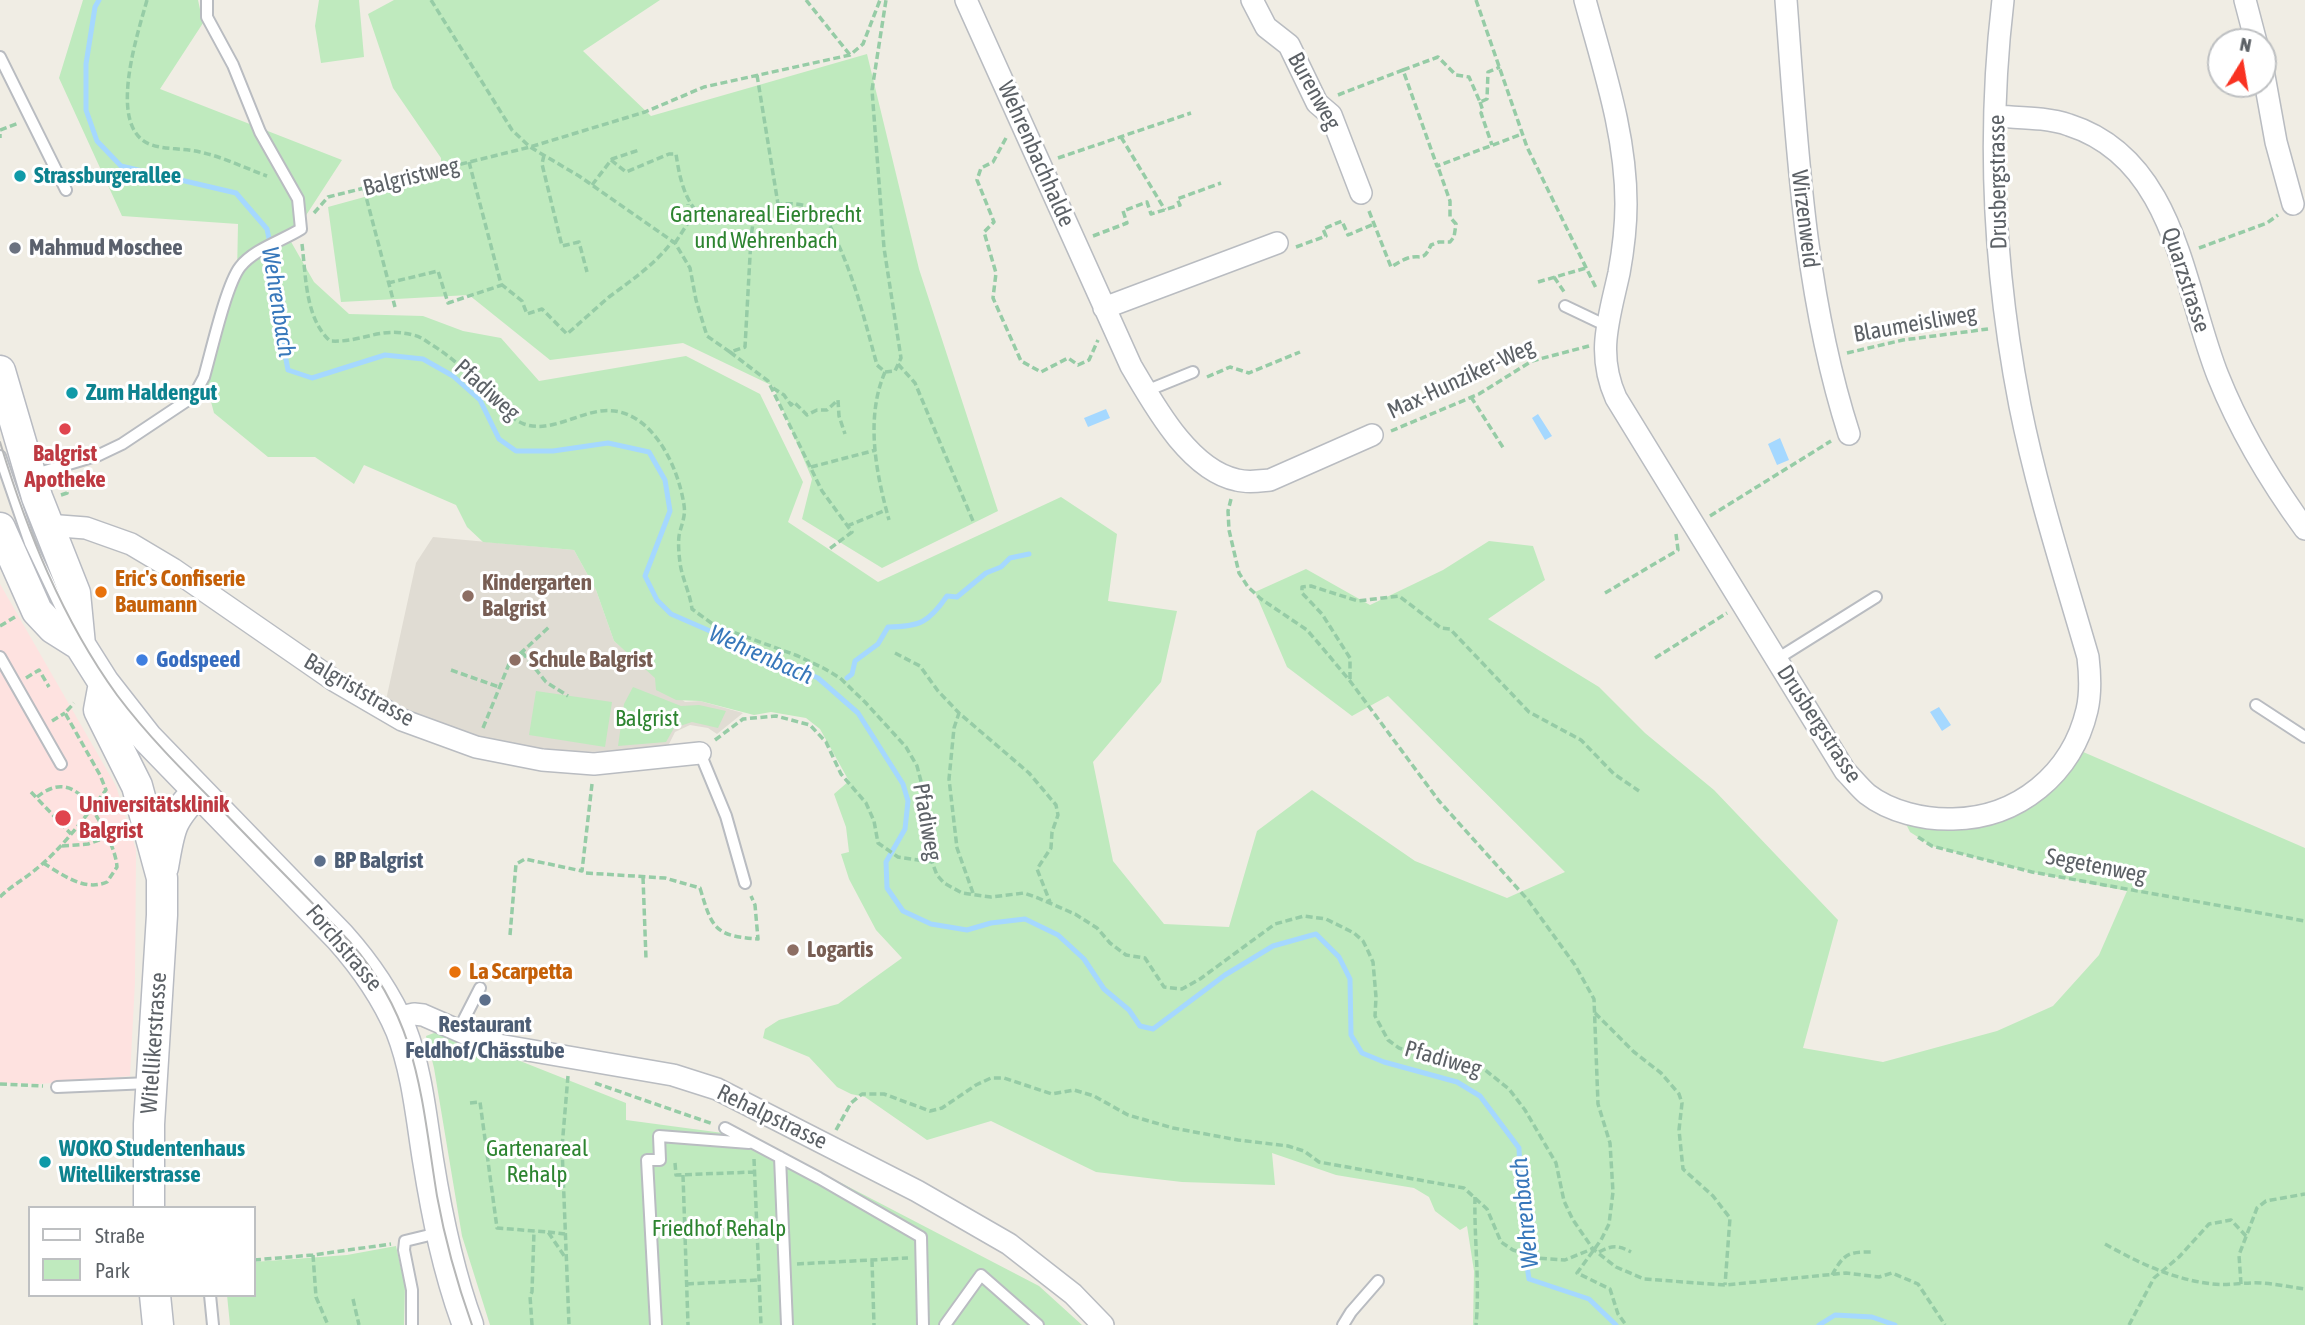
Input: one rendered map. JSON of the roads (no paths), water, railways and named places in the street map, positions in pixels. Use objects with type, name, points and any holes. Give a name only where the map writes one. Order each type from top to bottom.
[{"type":"main road","name":"Forchstrasse","points":[[0,371],[30,475],[75,593],[80,645]]},
{"type":"main road","name":"Forchstrasse","points":[[0,528],[37,611],[52,628],[80,645],[104,683],[140,730],[350,948],[376,982],[396,1018],[414,1073],[441,1232],[468,1325]]},
{"type":"main road","name":"Witellikerstrasse","points":[[104,683],[99,710],[132,771],[136,822],[162,878]]},
{"type":"main road","name":"Witellikerstrasse","points":[[149,1206],[151,1083],[162,878],[170,827],[189,783]]},
{"type":"main road","points":[[136,822],[189,783]]},
{"type":"main road","points":[[155,1297],[158,1325]]},
{"type":"street","name":"Wehrenbachhalde","points":[[966,0],[1108,317],[1146,391],[1181,442],[1210,468],[1237,480],[1270,480],[1372,435]]},
{"type":"street","name":"Burenweg","points":[[1252,0],[1266,27],[1289,46],[1317,103],[1331,115],[1361,193]]},
{"type":"street","name":"Drusbergstrasse","points":[[1585,0],[1623,144],[1626,205],[1624,235],[1608,325],[1606,371],[1616,398],[1845,771],[1867,794],[1899,810],[1922,817],[1972,819],[2020,803],[2052,778],[2074,748],[2088,709],[2090,680],[2088,657],[2033,465],[2007,326],[1997,234],[1995,117],[2003,0]]},
{"type":"street","name":"Wirzenweid","points":[[1786,0],[1800,192],[1810,262],[1828,358],[1849,434]]},
{"type":"street","points":[[2245,0],[2252,28]]},
{"type":"street","points":[[2268,98],[2276,142],[2293,204]]},
{"type":"street","name":"Quarzstrasse","points":[[1995,117],[2043,120],[2078,128],[2123,157],[2140,177],[2170,226],[2217,374],[2236,418],[2261,465],[2305,529]]},
{"type":"street","points":[[1108,317],[1277,243]]},
{"type":"street","name":"Balgriststrasse","points":[[47,525],[86,528],[131,544],[173,569],[346,687],[401,720],[476,747],[542,760],[594,764],[700,753]]},
{"type":"street","name":"Rehalpstrasse","points":[[396,1018],[418,1014],[487,1043],[673,1075],[717,1089],[917,1191],[1009,1244],[1073,1294],[1103,1325]]},
{"type":"lane","points":[[30,475],[99,455],[122,444],[191,398],[204,377],[232,283],[240,267],[254,255],[301,229],[298,199],[260,132],[233,65],[207,17],[207,0]]},
{"type":"lane","points":[[0,57],[66,190]]},
{"type":"lane","points":[[1565,306],[1608,325]]},
{"type":"lane","points":[[1146,391],[1193,372]]},
{"type":"lane","name":"Forchstrasse","points":[[0,456],[30,543],[80,645]]},
{"type":"lane","points":[[1777,659],[1876,597]]},
{"type":"lane","points":[[0,657],[61,764]]},
{"type":"lane","points":[[2256,705],[2305,737]]},
{"type":"lane","points":[[700,753],[726,816],[745,883]]},
{"type":"lane","points":[[458,1031],[480,988]]},
{"type":"lane","points":[[57,1087],[151,1083]]},
{"type":"lane","points":[[725,1128],[921,1237],[923,1325]]},
{"type":"lane","points":[[656,1325],[648,1160],[660,1160],[659,1136],[753,1143]]},
{"type":"lane","points":[[780,1157],[787,1325]]},
{"type":"lane","points":[[412,1325],[412,1290],[404,1250],[405,1241],[441,1232]]},
{"type":"lane","points":[[946,1325],[981,1275],[1038,1325]]},
{"type":"lane","points":[[1343,1325],[1378,1281]]},
{"type":"lane","points":[[210,1297],[213,1325]]},
{"type":"water","points":[[1106,409],[1110,418],[1088,427],[1084,418]]},
{"type":"water","points":[[1538,414],[1552,436],[1545,440],[1532,418]]},
{"type":"water","points":[[1780,438],[1789,460],[1777,465],[1768,444]]},
{"type":"water","points":[[1939,707],[1951,725],[1942,731],[1930,712]]},
{"type":"waterway","name":"Wehrenbach","points":[[99,0],[95,7],[86,64],[86,110],[97,141],[121,166],[236,193],[267,229],[278,281],[280,328],[288,370],[312,378],[385,355],[423,359],[453,376],[480,400],[499,439],[516,451],[553,451],[608,443],[649,452],[665,480],[670,511],[645,576],[657,600],[671,614],[818,678],[858,713],[903,784],[908,801],[905,829],[886,862],[887,888],[903,911],[931,924],[967,930],[991,923],[1025,919],[1058,935],[1084,959],[1104,989],[1129,1010],[1140,1026],[1153,1029],[1225,975],[1273,946],[1316,934],[1339,957],[1350,979],[1351,1035],[1362,1053],[1384,1062],[1457,1082],[1480,1096],[1519,1148],[1523,1240],[1529,1279],[1589,1299],[1616,1325]]},
{"type":"waterway","points":[[847,678],[852,674],[855,661],[878,644],[888,627],[908,626],[923,621],[935,612],[947,596],[957,597],[986,573],[1001,567],[1010,558],[1029,554]]},
{"type":"waterway","name":"Wehrenbach","points":[[1819,1325],[1835,1315],[1872,1317],[1895,1325]]},
{"type":"tram line","points":[[0,442],[34,541],[48,573],[79,636],[117,695],[165,752],[350,942],[373,972],[390,1001],[404,1031],[421,1093],[444,1229],[472,1325]]},
{"type":"place","name":"Strassburgerallee","points":[[20,176]]},
{"type":"place","name":"Mahmud Moschee","points":[[15,248]]},
{"type":"place","name":"Zum Haldengut","points":[[72,393]]},
{"type":"place","name":"Balgrist Apotheke","points":[[65,429]]},
{"type":"place","name":"Eric's Confiserie Baumann","points":[[101,592]]},
{"type":"place","name":"Kindergarten Balgrist","points":[[468,596]]},
{"type":"place","name":"Godspeed","points":[[142,660]]},
{"type":"place","name":"Schule Balgrist","points":[[515,660]]},
{"type":"place","name":"Universitätsklinik Balgrist","points":[[63,818]]},
{"type":"place","name":"BP Balgrist","points":[[320,861]]},
{"type":"place","name":"Logartis","points":[[793,950]]},
{"type":"place","name":"La Scarpetta","points":[[455,972]]},
{"type":"place","name":"Restaurant Feldhof/Chässtube","points":[[485,1000]]},
{"type":"place","name":"WOKO Studentenhaus Witellikerstrasse","points":[[45,1162]]},
{"type":"park label","name":"Gartenareal Eierbrecht und Wehrenbach","points":[[766,228]]},
{"type":"park label","name":"Balgrist","points":[[647,719]]},
{"type":"park label","name":"Gartenareal Rehalp","points":[[537,1162]]},
{"type":"park label","name":"Friedhof Rehalp","points":[[719,1229]]}]
